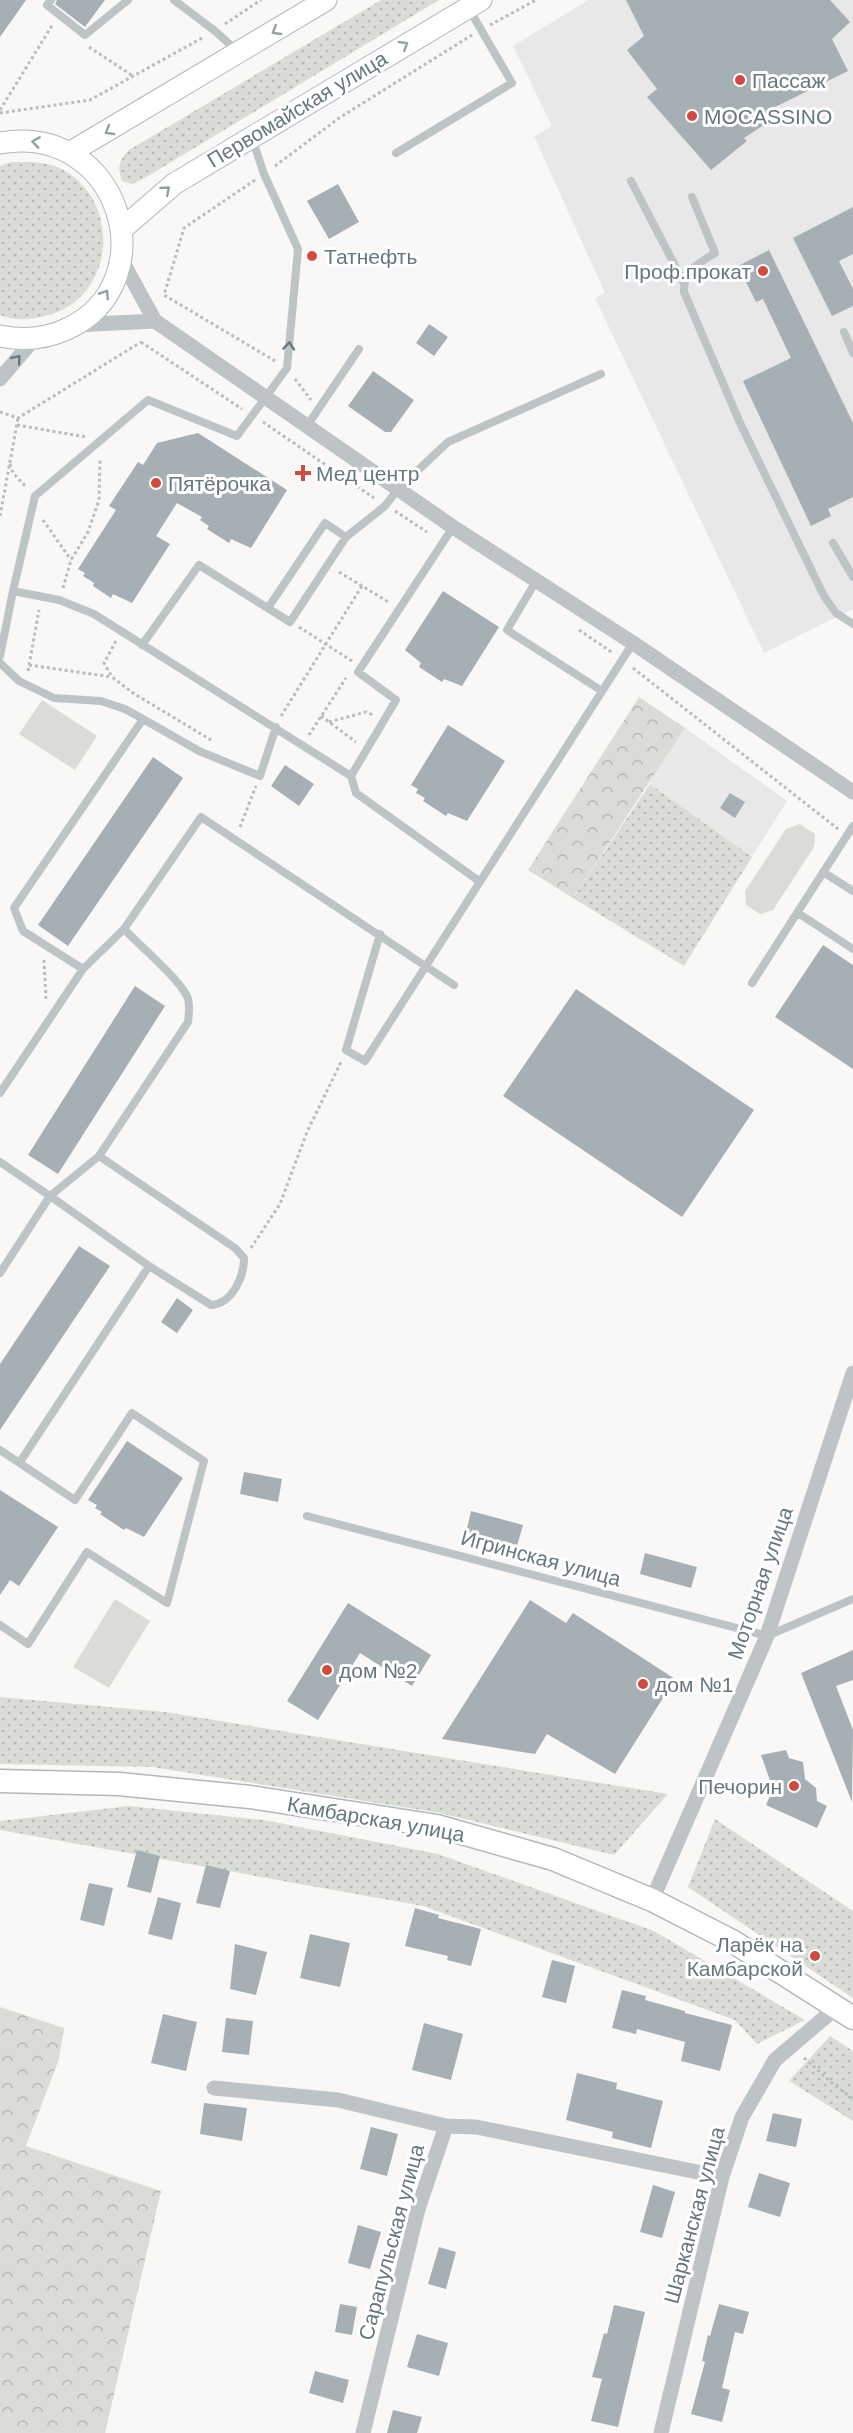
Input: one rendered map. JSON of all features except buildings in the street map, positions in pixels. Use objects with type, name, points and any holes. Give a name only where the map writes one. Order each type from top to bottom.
[{"type":"main road","points":[[71,152],[326,0]]},
{"type":"main road","name":"Первомайская улица","points":[[122,229],[174,184],[474,4]]},
{"type":"main road","points":[[0,143],[34,141],[71,152],[94,170],[112,196],[122,229],[121,259],[114,279],[104,297],[91,313],[75,325],[55,334],[34,339],[12,339],[0,336]]},
{"type":"main road","name":"Камбарская улица","points":[[0,1781],[119,1785],[238,1796],[437,1826],[553,1859],[652,1900],[732,1941],[845,2012]]},
{"type":"street","points":[[121,259],[155,321],[453,527],[633,643],[853,792]]},
{"type":"street","points":[[75,325],[155,321]]},
{"type":"street","points":[[0,380],[34,339]]},
{"type":"street","name":"Моторная улица","points":[[652,1900],[767,1636],[853,1373]]},
{"type":"street","name":"Шарканская улица","points":[[661,2433],[722,2177],[742,2117],[775,2060],[792,2046],[845,2012]]},
{"type":"street","points":[[214,2088],[338,2100],[446,2126]]},
{"type":"street","name":"Сарапульская улица","points":[[363,2433],[418,2209],[446,2126],[476,2127],[722,2177]]},
{"type":"lane","points":[[51,0],[47,5],[85,35],[128,0]]},
{"type":"lane","points":[[174,0],[215,31],[239,53]]},
{"type":"lane","points":[[396,153],[512,83],[482,29],[474,4]]},
{"type":"lane","points":[[0,656],[35,496],[148,400],[237,436],[287,368],[298,249],[264,174],[251,137]]},
{"type":"lane","points":[[631,181],[684,283],[684,292],[740,423],[814,576],[830,607],[853,624]]},
{"type":"lane","points":[[684,283],[695,266],[715,253],[692,197]]},
{"type":"lane","points":[[844,332],[853,352]]},
{"type":"lane","points":[[307,426],[359,349]]},
{"type":"lane","points":[[142,645],[199,565],[290,622],[346,537],[385,506],[398,489],[448,442],[601,374]]},
{"type":"lane","points":[[268,608],[325,523],[346,537]]},
{"type":"lane","points":[[351,776],[396,700],[358,672],[358,666],[453,527]]},
{"type":"lane","points":[[833,543],[853,577]]},
{"type":"lane","points":[[536,581],[507,630],[602,691]]},
{"type":"lane","points":[[13,591],[58,600],[94,614],[351,776],[356,793],[479,881]]},
{"type":"lane","points":[[380,934],[346,1050],[365,1061],[633,643]]},
{"type":"lane","points":[[0,663],[19,681],[54,698],[101,701],[125,710],[199,751],[260,776],[276,728]]},
{"type":"lane","points":[[82,969],[23,931],[14,908],[143,719]]},
{"type":"lane","points":[[0,1093],[82,969],[124,929],[201,817],[428,966],[453,985]]},
{"type":"lane","points":[[752,983],[853,826]]},
{"type":"lane","points":[[823,872],[853,891]]},
{"type":"lane","points":[[798,913],[853,949]]},
{"type":"lane","points":[[0,1273],[50,1196],[99,1156],[188,1022],[190,1011],[188,997],[124,929]]},
{"type":"lane","points":[[0,1162],[149,1266],[211,1305],[217,1305],[232,1295],[244,1267],[244,1258],[235,1248],[99,1156]]},
{"type":"lane","points":[[20,1462],[149,1266]]},
{"type":"lane","points":[[0,1450],[75,1500],[132,1413],[204,1461],[167,1603],[87,1552],[28,1644],[0,1625]]},
{"type":"lane","name":"Игринская улица","points":[[307,1516],[767,1636]]},
{"type":"lane","points":[[767,1636],[853,1599]]},
{"type":"path","points":[[0,112],[90,100],[215,31],[261,0]]},
{"type":"path","points":[[0,516],[18,418],[141,342],[155,321],[183,228],[264,174],[339,118],[482,29],[536,0]]},
{"type":"path","points":[[0,112],[53,24]]},
{"type":"path","points":[[83,44],[133,76]]},
{"type":"path","points":[[164,296],[287,368],[317,409]]},
{"type":"path","points":[[141,342],[385,506],[444,542]]},
{"type":"path","points":[[0,412],[18,418]]},
{"type":"path","points":[[17,424],[101,440],[99,500],[88,532],[71,560],[58,600]]},
{"type":"path","points":[[10,464],[13,473],[35,496],[43,521],[71,560]]},
{"type":"path","points":[[327,565],[399,609]]},
{"type":"path","points":[[276,728],[362,586]]},
{"type":"path","points":[[26,685],[42,596]]},
{"type":"path","points":[[290,622],[326,643],[358,666],[303,745]]},
{"type":"path","points":[[575,627],[621,659],[847,836]]},
{"type":"path","points":[[122,632],[104,663],[112,677],[144,700],[215,742]]},
{"type":"path","points":[[29,665],[112,677]]},
{"type":"path","points":[[329,722],[366,712],[385,719]]},
{"type":"path","points":[[321,716],[367,749]]},
{"type":"path","points":[[234,838],[247,812],[260,776]]},
{"type":"path","points":[[43,944],[47,1005],[56,1011]]},
{"type":"path","points":[[244,1258],[280,1204],[307,1132],[346,1050]]},
{"type":"path","points":[[792,2046],[832,2084],[853,2099]]},
{"type":"shaded area","points":[[588,0],[853,0],[853,609],[764,653],[595,298],[605,293],[534,136],[552,126],[513,46]]},
{"type":"shaded area","points":[[685,728],[787,801],[752,857],[649,783]]},
{"type":"green space","points":[[381,0],[439,0],[143,179],[132,184],[122,181],[120,164],[129,150]]},
{"type":"green space","points":[[12,162],[46,164],[65,171],[84,187],[96,206],[103,228],[103,251],[97,273],[85,292],[68,307],[34,318],[16,319],[0,315],[0,166]]},
{"type":"green space","points":[[639,697],[685,728],[573,898],[528,870]]},
{"type":"green space","points":[[42,700],[97,736],[75,770],[19,734]]},
{"type":"green space","points":[[650,784],[752,857],[684,966],[573,898]]},
{"type":"green space","points":[[800,824],[815,834],[814,847],[773,910],[760,914],[746,905],[745,891],[786,829]]},
{"type":"green space","points":[[115,1599],[150,1621],[109,1688],[73,1667]]},
{"type":"green space","points":[[0,1697],[165,1712],[668,1794],[614,1855],[440,1813],[152,1767],[0,1764]]},
{"type":"green space","points":[[129,1806],[264,1820],[438,1854],[654,1931],[805,2020],[757,2044],[735,2020],[423,1906],[0,1830],[0,1821]]},
{"type":"green space","points":[[715,1819],[853,1911],[853,1998],[688,1887]]},
{"type":"green space","points":[[0,2007],[64,2028],[59,2059],[26,2146],[161,2191],[105,2433],[0,2433]]},
{"type":"green space","points":[[830,2036],[853,2051],[853,2121],[789,2081]]},
{"type":"place","name":"Пассаж","points":[[740,80]]},
{"type":"place","name":"MOCASSINO","points":[[692,116]]},
{"type":"place","name":"Татнефть","points":[[312,256]]},
{"type":"place","name":"Проф.прокат","points":[[763,271]]},
{"type":"place","name":"Мед центр","points":[[303,473]]},
{"type":"place","name":"Пятёрочка","points":[[156,483]]},
{"type":"place","name":"дом №2","points":[[327,1670]]},
{"type":"place","name":"дом №1","points":[[643,1684]]},
{"type":"place","name":"Печорин","points":[[794,1786]]},
{"type":"place","name":"Ларёк на Камбарской","points":[[815,1956]]}]
